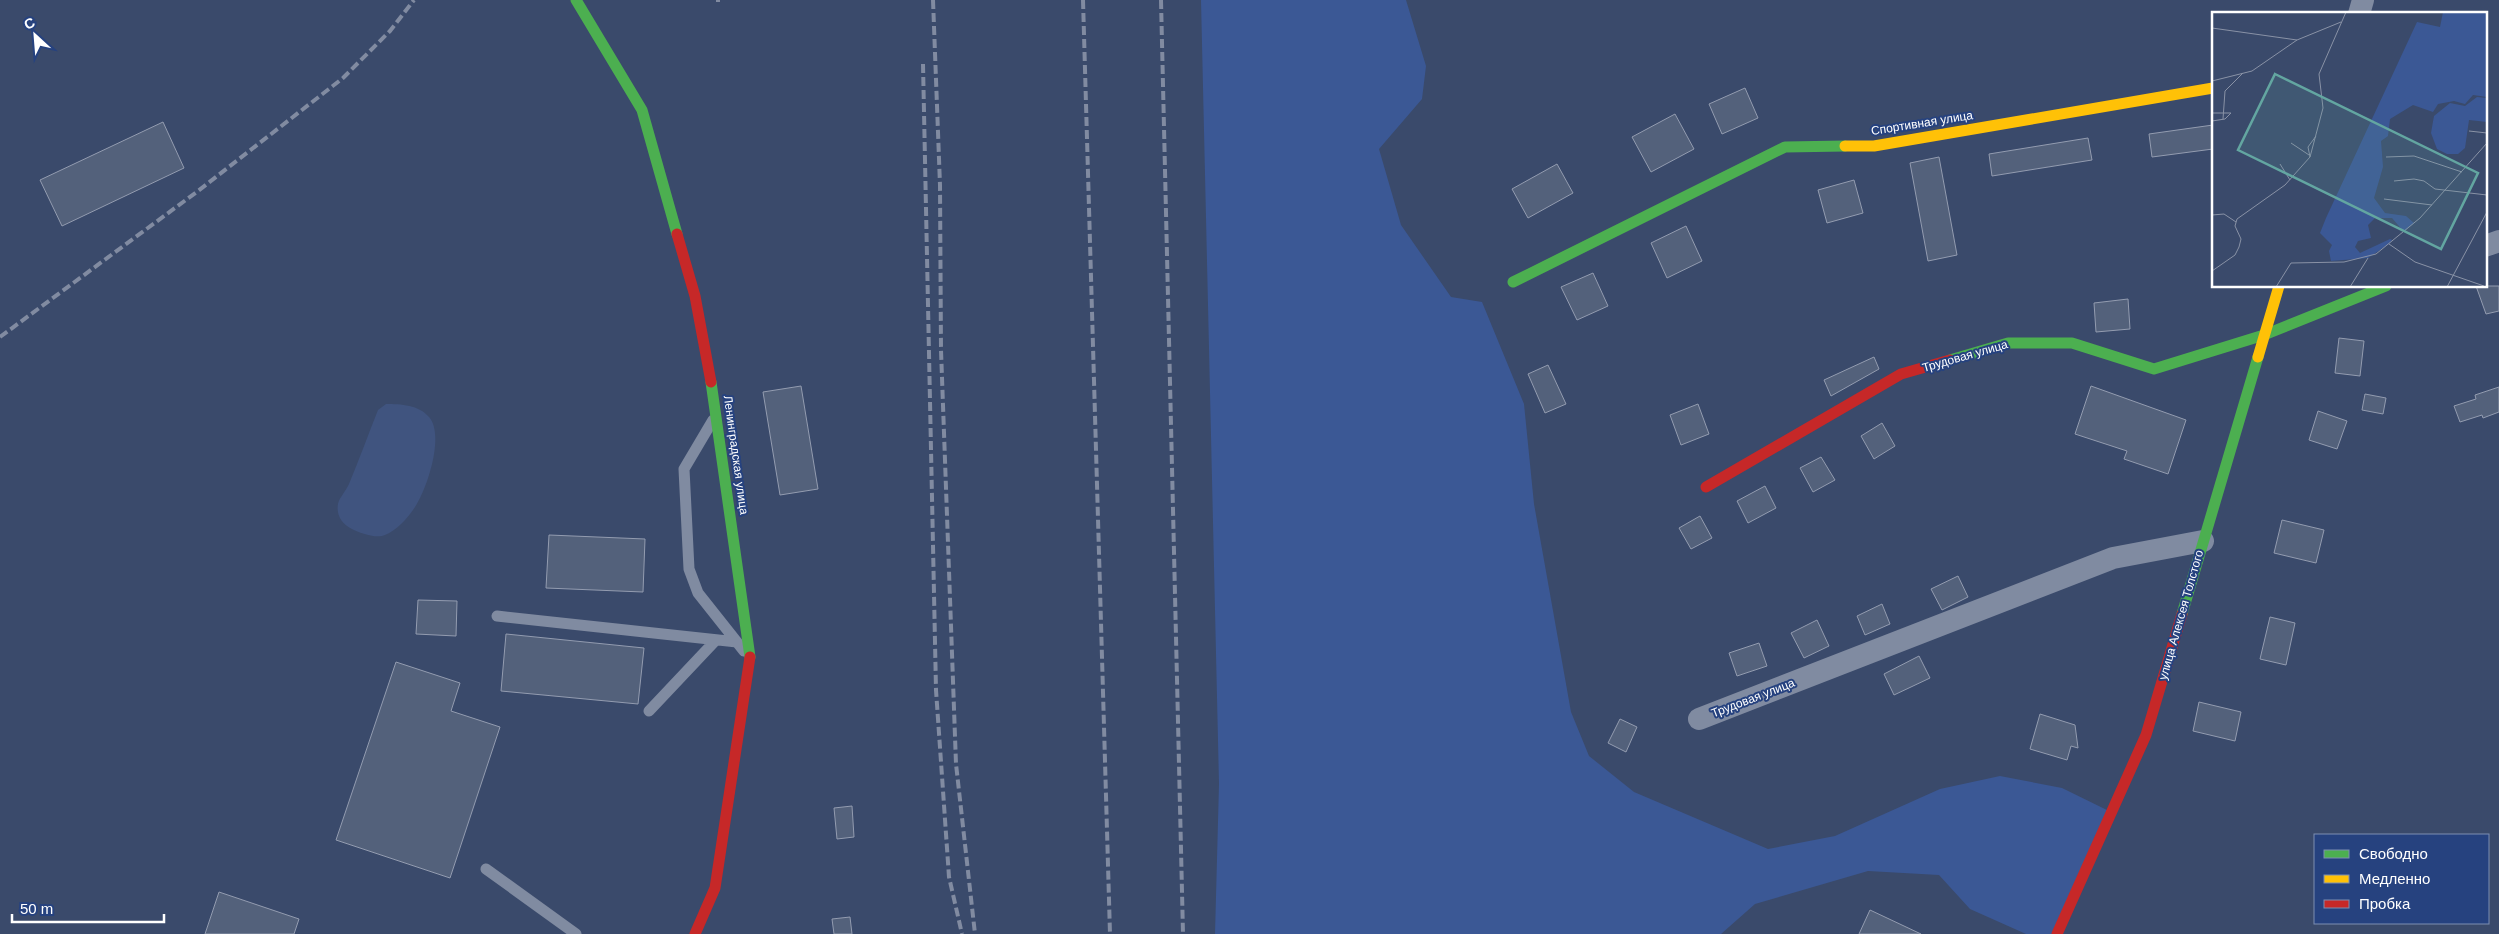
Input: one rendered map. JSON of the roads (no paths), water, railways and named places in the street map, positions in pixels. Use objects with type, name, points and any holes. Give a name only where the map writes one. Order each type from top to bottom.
[{"type":"street","name":"Ленинградская улица","points":[[576,0],[642,110],[695,296],[717,415],[751,661],[714,888],[695,934]]},
{"type":"street","name":"Спортивная улица","points":[[1514,282],[1785,147],[1874,146],[2212,88]]},
{"type":"street","points":[[2486,246],[2499,241]]},
{"type":"street","name":"улица Алексея Толстого","points":[[2056,934],[2146,735],[2277,288]]},
{"type":"street","name":"Трудовая улица","points":[[1706,487],[1901,374],[2008,343],[2072,343],[2154,369],[2264,335],[2381,288]]},
{"type":"street","name":"Трудовая улица","points":[[1699,719],[2113,558],[2203,541]]},
{"type":"lane","points":[[717,415],[684,469],[689,569],[698,593],[751,661]]},
{"type":"lane","points":[[497,616],[737,642]]},
{"type":"lane","points":[[649,711],[716,640]]},
{"type":"lane","points":[[486,869],[576,934]]},
{"type":"railway","points":[[0,337],[198,191],[343,78],[390,31],[414,0]]},
{"type":"railway","points":[[933,0],[940,185],[941,350],[956,764],[975,934]]},
{"type":"railway","points":[[1083,0],[1110,934]]},
{"type":"railway","points":[[1161,0],[1183,934]]},
{"type":"railway","points":[[923,64],[936,690],[949,877],[962,934]]}]
